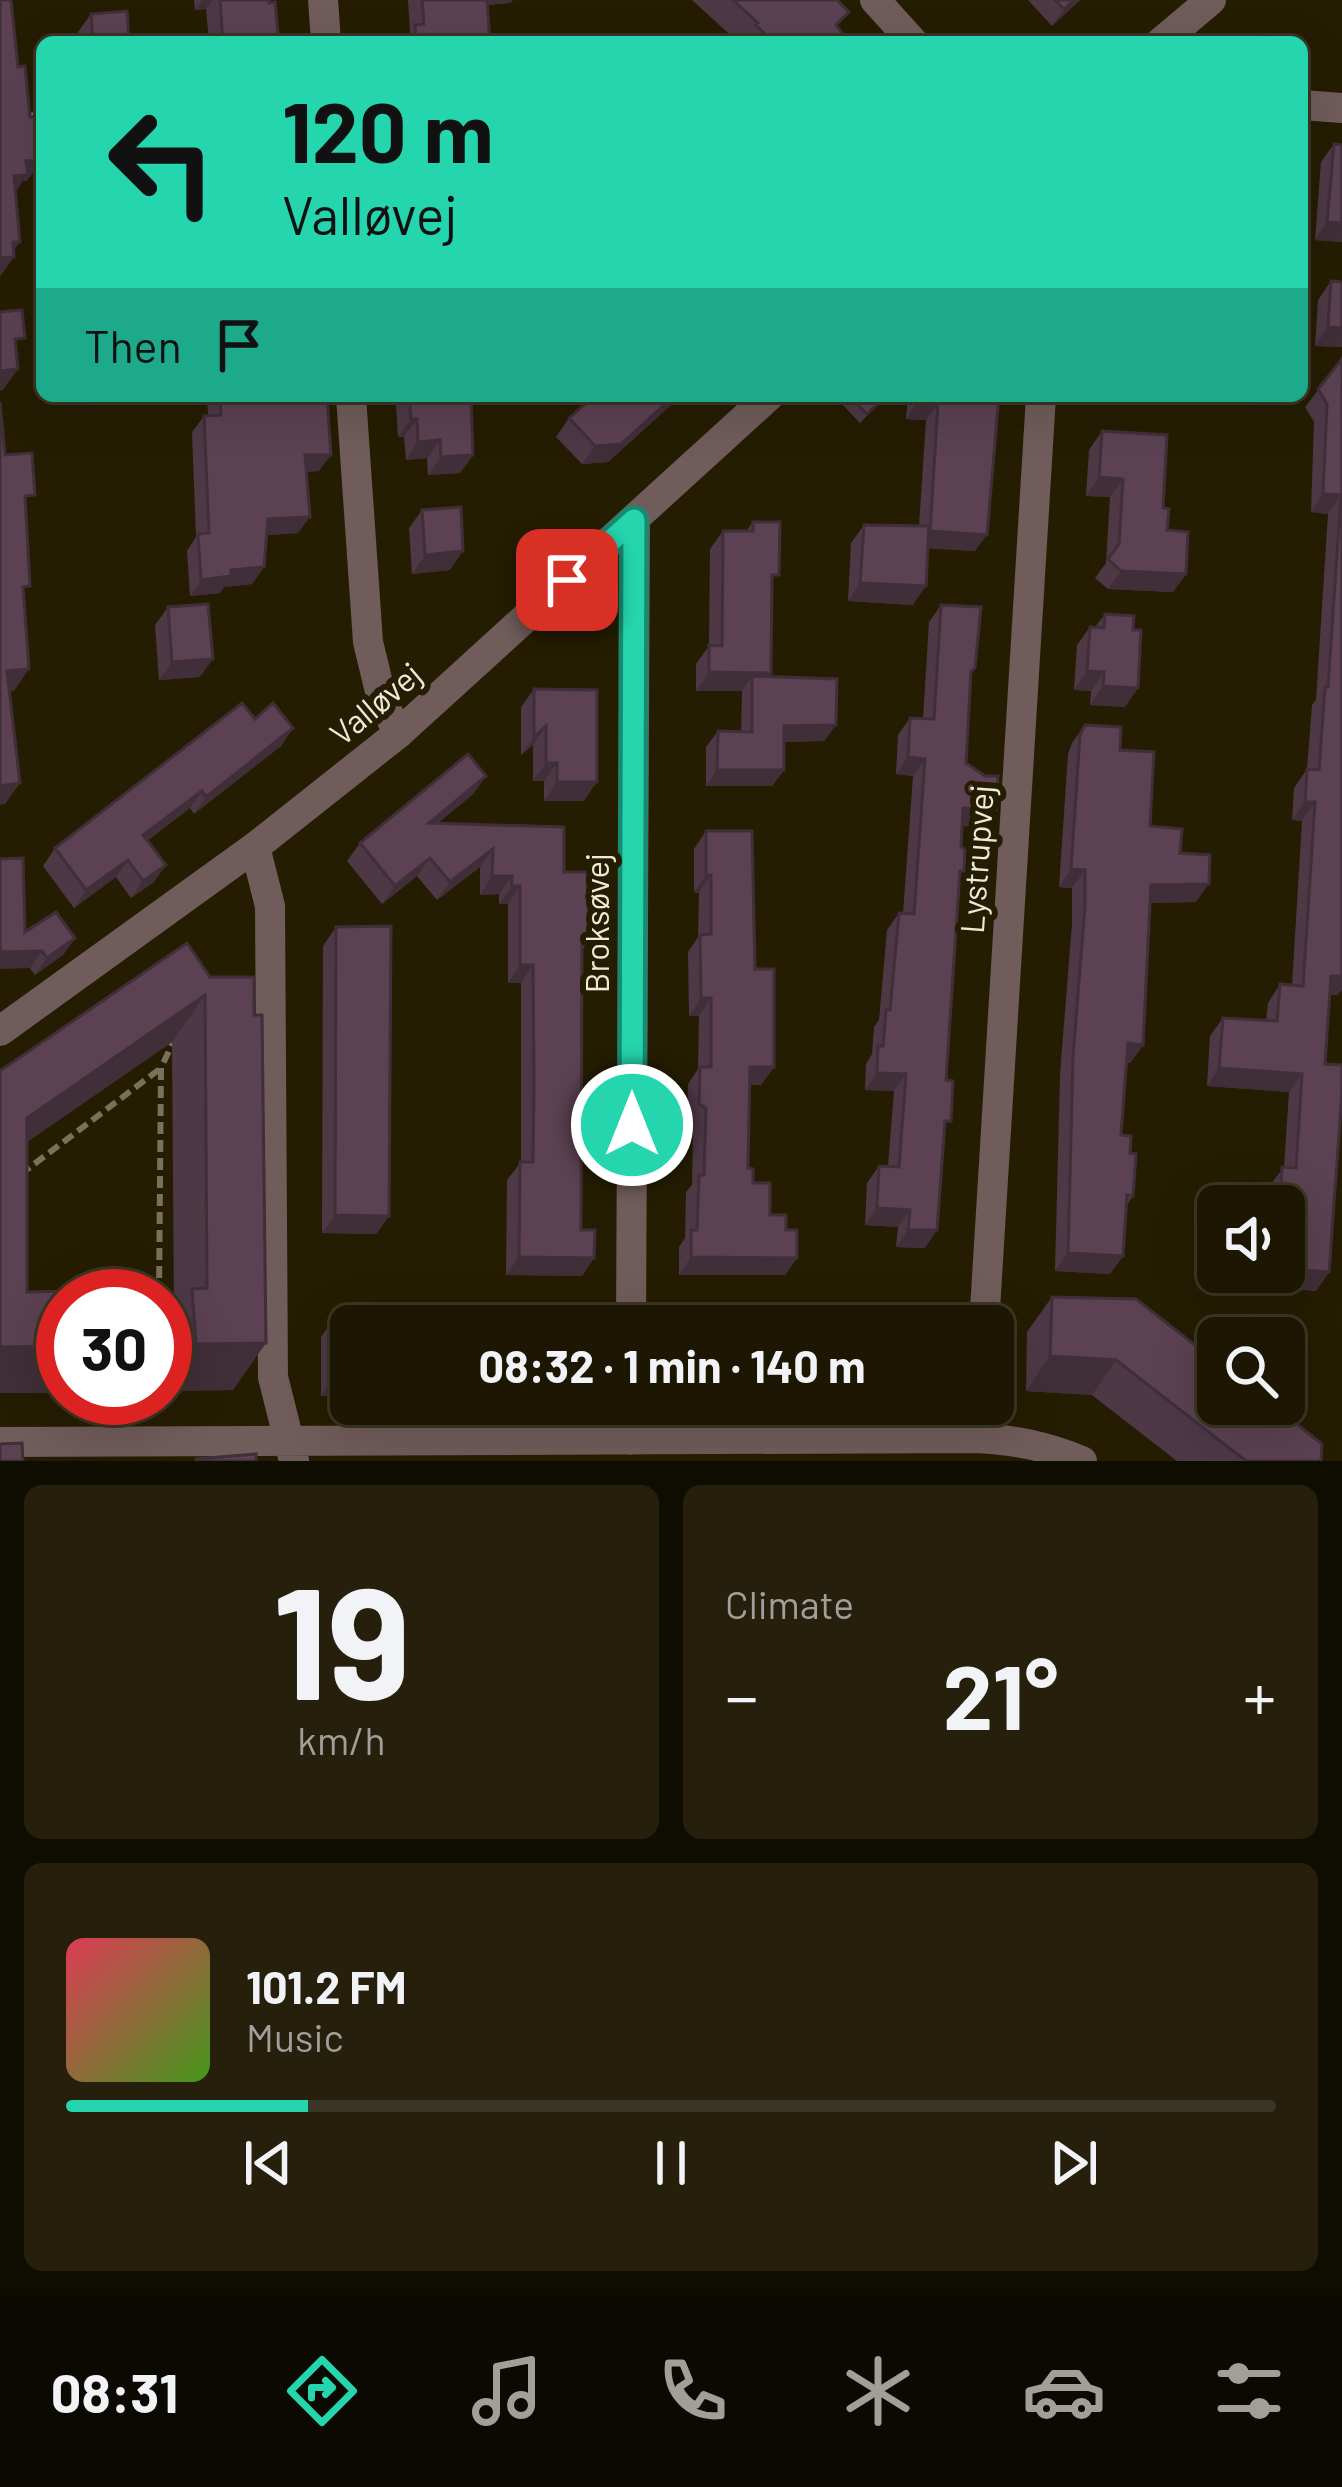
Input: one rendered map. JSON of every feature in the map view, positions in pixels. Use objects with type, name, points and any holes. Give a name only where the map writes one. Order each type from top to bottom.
[{"type":"street","points":[[323,0],[326,36]]},
{"type":"street","points":[[875,0],[908,36]]},
{"type":"street","points":[[1168,36],[1211,0]]},
{"type":"street","points":[[1308,106],[1342,109]]},
{"type":"street","points":[[351,402],[372,672],[399,733]]},
{"type":"street","name":"Valløvej","points":[[0,1030],[255,848],[399,733],[762,402]]},
{"type":"street","name":"Lystrupvej","points":[[985,1305],[1041,402]]},
{"type":"street","name":"Broksøvej","points":[[631,1305],[634,520]]},
{"type":"street","points":[[255,848],[270,906],[273,1377],[291,1450]]},
{"type":"street","points":[[630,1425],[630,1440]]},
{"type":"street","points":[[977,1438],[978,1425]]},
{"type":"street","points":[[0,1442],[291,1450],[630,1440],[977,1438],[1014,1440],[1082,1461]]},
{"type":"path","points":[[21,117],[36,116]]},
{"type":"path","points":[[159,1269],[161,1068],[176,1035]]},
{"type":"path","points":[[25,1194],[25,1171],[161,1068]]},
{"type":"building","points":[[0,0],[11,0],[18,67],[25,66],[30,117],[36,116],[36,160],[26,161],[28,175],[14,176],[20,242],[13,242],[14,257],[0,258]]},
{"type":"building","points":[[220,0],[275,2],[278,36],[223,36]]},
{"type":"building","points":[[422,0],[487,0],[490,36],[416,36],[415,25],[424,24]]},
{"type":"building","points":[[733,0],[837,0],[849,12],[836,25],[842,33],[839,36],[767,36]]},
{"type":"building","points":[[127,11],[129,36],[93,36],[91,14]]},
{"type":"building","points":[[1334,144],[1342,145],[1342,223],[1327,222]]},
{"type":"building","points":[[1331,281],[1342,282],[1342,328],[1328,327]]},
{"type":"building","points":[[22,310],[25,338],[15,339],[18,369],[0,371],[0,312]]},
{"type":"building","points":[[1342,359],[1342,976],[1331,976],[1325,1064],[1342,1065],[1342,1093],[1329,1272],[1305,1270],[1305,1185],[1281,1185],[1282,1167],[1296,1168],[1302,1074],[1219,1068],[1223,1018],[1277,1021],[1280,984],[1303,986],[1315,802],[1305,802],[1307,769],[1319,770],[1341,495],[1323,494],[1327,404],[1318,389]]},
{"type":"building","points":[[0,402],[5,455],[32,453],[35,495],[25,496],[30,586],[23,587],[29,669],[7,671],[20,783],[0,786]]},
{"type":"building","points":[[220,402],[327,402],[331,455],[305,455],[310,517],[268,519],[264,567],[231,570],[231,576],[201,580],[198,534],[209,533],[204,416],[221,415]]},
{"type":"building","points":[[410,402],[471,402],[473,455],[441,457],[440,440],[418,442],[417,419],[411,419]]},
{"type":"building","points":[[587,402],[667,402],[621,444],[595,446],[569,418]]},
{"type":"building","points":[[855,402],[880,402],[867,414]]},
{"type":"building","points":[[918,402],[998,402],[987,535],[930,531],[938,403]]},
{"type":"building","points":[[1102,431],[1167,435],[1163,508],[1169,509],[1167,530],[1188,532],[1186,574],[1121,571],[1108,559],[1119,544],[1123,479],[1099,477]]},
{"type":"building","points":[[461,507],[463,551],[425,555],[422,510]]},
{"type":"building","points":[[753,522],[780,522],[779,575],[772,575],[771,673],[709,672],[709,645],[722,646],[723,531],[753,531]]},
{"type":"building","points":[[864,525],[929,526],[926,586],[860,583]]},
{"type":"building","points":[[208,604],[213,659],[172,662],[168,607]]},
{"type":"building","points":[[941,605],[981,607],[971,671],[966,763],[985,776],[998,776],[996,810],[963,808],[964,871],[960,871],[946,1080],[953,1081],[951,1121],[945,1121],[937,1230],[908,1230],[910,1210],[877,1208],[879,1166],[899,1167],[906,1074],[877,1073],[878,1046],[883,1046],[886,1010],[890,1010],[899,913],[914,914],[925,759],[908,757],[910,718],[934,719]]},
{"type":"building","points":[[1105,614],[1134,616],[1133,630],[1141,630],[1138,688],[1103,686],[1104,672],[1087,671],[1090,627],[1104,628]]},
{"type":"building","points":[[752,676],[837,679],[836,725],[784,726],[784,770],[717,770],[718,731],[752,732]]},
{"type":"building","points":[[534,689],[597,690],[597,782],[557,782],[557,763],[546,763],[546,726],[534,737]]},
{"type":"building","points":[[242,703],[255,719],[273,703],[293,728],[206,797],[202,791],[143,835],[166,865],[143,881],[128,860],[86,890],[55,848]]},
{"type":"building","points":[[1085,725],[1121,727],[1120,750],[1154,752],[1150,826],[1182,829],[1180,853],[1210,855],[1209,884],[1151,885],[1143,1045],[1128,1043],[1121,1135],[1131,1136],[1130,1153],[1136,1154],[1133,1196],[1127,1195],[1123,1256],[1068,1253],[1073,1056],[1085,906],[1085,870],[1071,869],[1080,735]]},
{"type":"building","points":[[468,754],[486,776],[429,823],[564,827],[564,872],[587,872],[589,941],[582,944],[581,1230],[595,1230],[594,1258],[519,1257],[520,1162],[533,1162],[534,1084],[533,965],[520,965],[520,886],[512,886],[512,876],[492,876],[493,849],[450,882],[430,858],[395,886],[360,843]]},
{"type":"building","points":[[706,831],[752,831],[755,969],[774,969],[774,1067],[750,1067],[748,1168],[753,1169],[753,1183],[770,1183],[770,1215],[786,1215],[786,1230],[797,1230],[797,1258],[691,1257],[699,1175],[704,1175],[706,1108],[699,1104],[700,1067],[711,1067],[711,998],[701,998],[700,935],[711,934]]},
{"type":"building","points":[[23,858],[25,932],[56,912],[75,938],[47,958],[42,951],[0,952],[0,859]]},
{"type":"building","points":[[391,926],[389,1216],[335,1215],[336,927]]},
{"type":"building","points":[[187,943],[210,977],[254,977],[254,1015],[262,1015],[266,1343],[196,1344],[192,1289],[207,1288],[205,995],[27,1118],[27,1292],[36,1292],[36,1346],[0,1347],[0,1071]]},
{"type":"building","points":[[1052,1297],[1136,1299],[1197,1347],[1197,1423],[1116,1360],[1050,1356]]},
{"type":"building","points":[[1200,1425],[1298,1425],[1322,1444],[1321,1461],[1246,1461]]},
{"type":"building","points":[[22,1443],[23,1461],[0,1461],[0,1444]]},
{"type":"building","points":[[256,1454],[256,1461],[196,1461],[196,1459]]},
{"type":"route","points":[[567,580],[634,520],[632,1125]]}]
